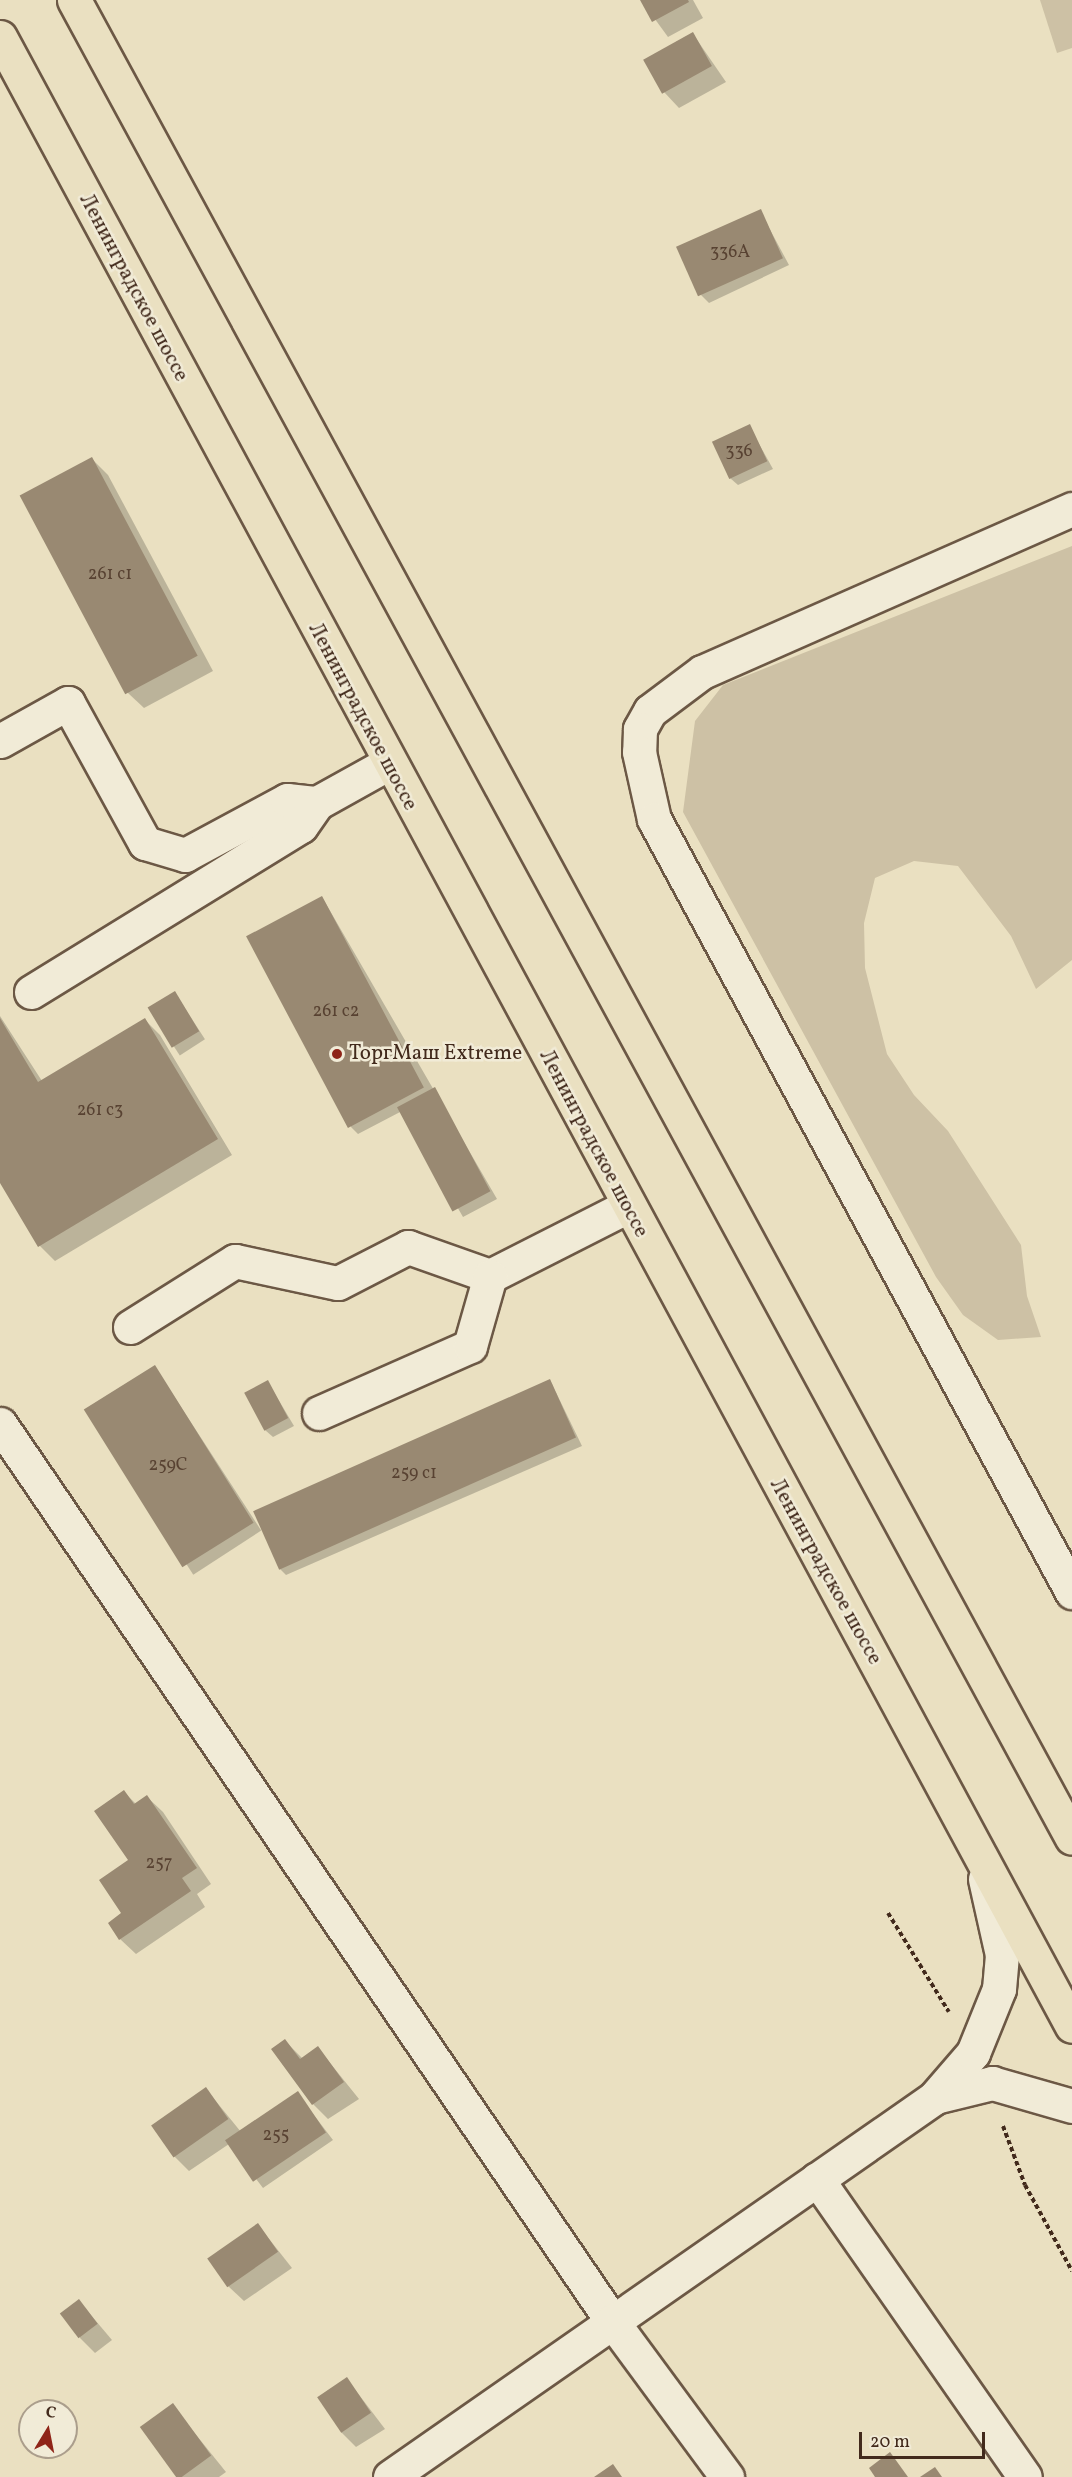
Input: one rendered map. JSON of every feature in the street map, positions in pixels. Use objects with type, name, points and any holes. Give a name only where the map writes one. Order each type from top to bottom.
[{"type":"highway","points":[[74,0],[1072,1838]]},
{"type":"highway","name":"Ленинградское шоссе","points":[[0,37],[387,764],[1072,2026]]},
{"type":"street","points":[[1072,509],[702,672],[650,711],[640,729],[639,752],[654,819],[1072,1592]]},
{"type":"street","points":[[0,741],[68,703],[145,843],[185,855],[287,800],[317,803]]},
{"type":"street","points":[[32,992],[301,826],[317,803],[387,764]]},
{"type":"street","points":[[130,1328],[235,1261],[338,1282],[408,1247],[490,1276],[626,1207]]},
{"type":"street","points":[[320,1413],[470,1346],[490,1276]]},
{"type":"street","points":[[0,1424],[612,2321],[726,2477]]},
{"type":"street","points":[[390,2477],[934,2098],[973,2053],[999,1989],[998,1921],[977,1852]]},
{"type":"street","points":[[934,2098],[992,2084],[1072,2106]]},
{"type":"street","points":[[816,2179],[1025,2477]]},
{"type":"path","points":[[1000,2118],[1025,2185],[1072,2271]]},
{"type":"shaded area","points":[[1040,0],[1072,0],[1072,48],[1057,53]]},
{"type":"shaded area","points":[[1072,546],[1072,960],[1036,989],[1011,936],[958,866],[914,861],[875,878],[864,923],[865,968],[887,1054],[914,1095],[948,1131],[1021,1245],[1027,1296],[1041,1337],[998,1340],[963,1315],[936,1277],[683,812],[695,721],[723,685]]},
{"type":"building","points":[[640,0],[688,0],[689,2],[652,22]]},
{"type":"building","points":[[693,32],[712,66],[662,94],[643,60]]},
{"type":"building","points":[[761,209],[783,258],[698,296],[676,247]]},
{"type":"building","points":[[750,424],[767,461],[729,479],[712,442]]},
{"type":"building","points":[[92,457],[198,656],[125,694],[20,495]]},
{"type":"building","points":[[322,896],[424,1088],[348,1128],[246,936]]},
{"type":"building","points":[[175,991],[199,1031],[172,1048],[148,1007]]},
{"type":"building","points":[[0,1018],[38,1082],[145,1018],[218,1139],[38,1247],[0,1183]]},
{"type":"building","points":[[435,1087],[490,1191],[452,1211],[397,1107]]},
{"type":"building","points":[[155,1365],[254,1523],[182,1567],[84,1410]]},
{"type":"building","points":[[550,1379],[576,1437],[279,1570],[253,1511]]},
{"type":"building","points":[[268,1380],[288,1418],[264,1431],[244,1393]]},
{"type":"building","points":[[124,1790],[134,1804],[147,1795],[197,1868],[182,1878],[191,1891],[119,1940],[108,1923],[121,1913],[99,1880],[128,1860],[94,1811]]},
{"type":"building","points":[[285,2039],[300,2059],[318,2046],[344,2082],[312,2105],[271,2049]]},
{"type":"building","points":[[206,2087],[228,2119],[173,2157],[151,2125]]},
{"type":"building","points":[[298,2091],[326,2132],[253,2182],[225,2140]]},
{"type":"building","points":[[258,2223],[278,2252],[227,2287],[207,2259]]},
{"type":"building","points":[[79,2299],[98,2324],[78,2338],[60,2313]]},
{"type":"building","points":[[347,2377],[371,2413],[341,2433],[317,2397]]},
{"type":"building","points":[[173,2403],[211,2456],[182,2477],[176,2477],[140,2427]]},
{"type":"building","points":[[890,2452],[908,2477],[875,2477],[869,2468]]},
{"type":"building","points":[[613,2464],[622,2477],[594,2477]]},
{"type":"building","points":[[935,2467],[942,2477],[920,2477]]},
{"type":"place","name":"ТоргМаш Extreme","points":[[337,1054]]}]
